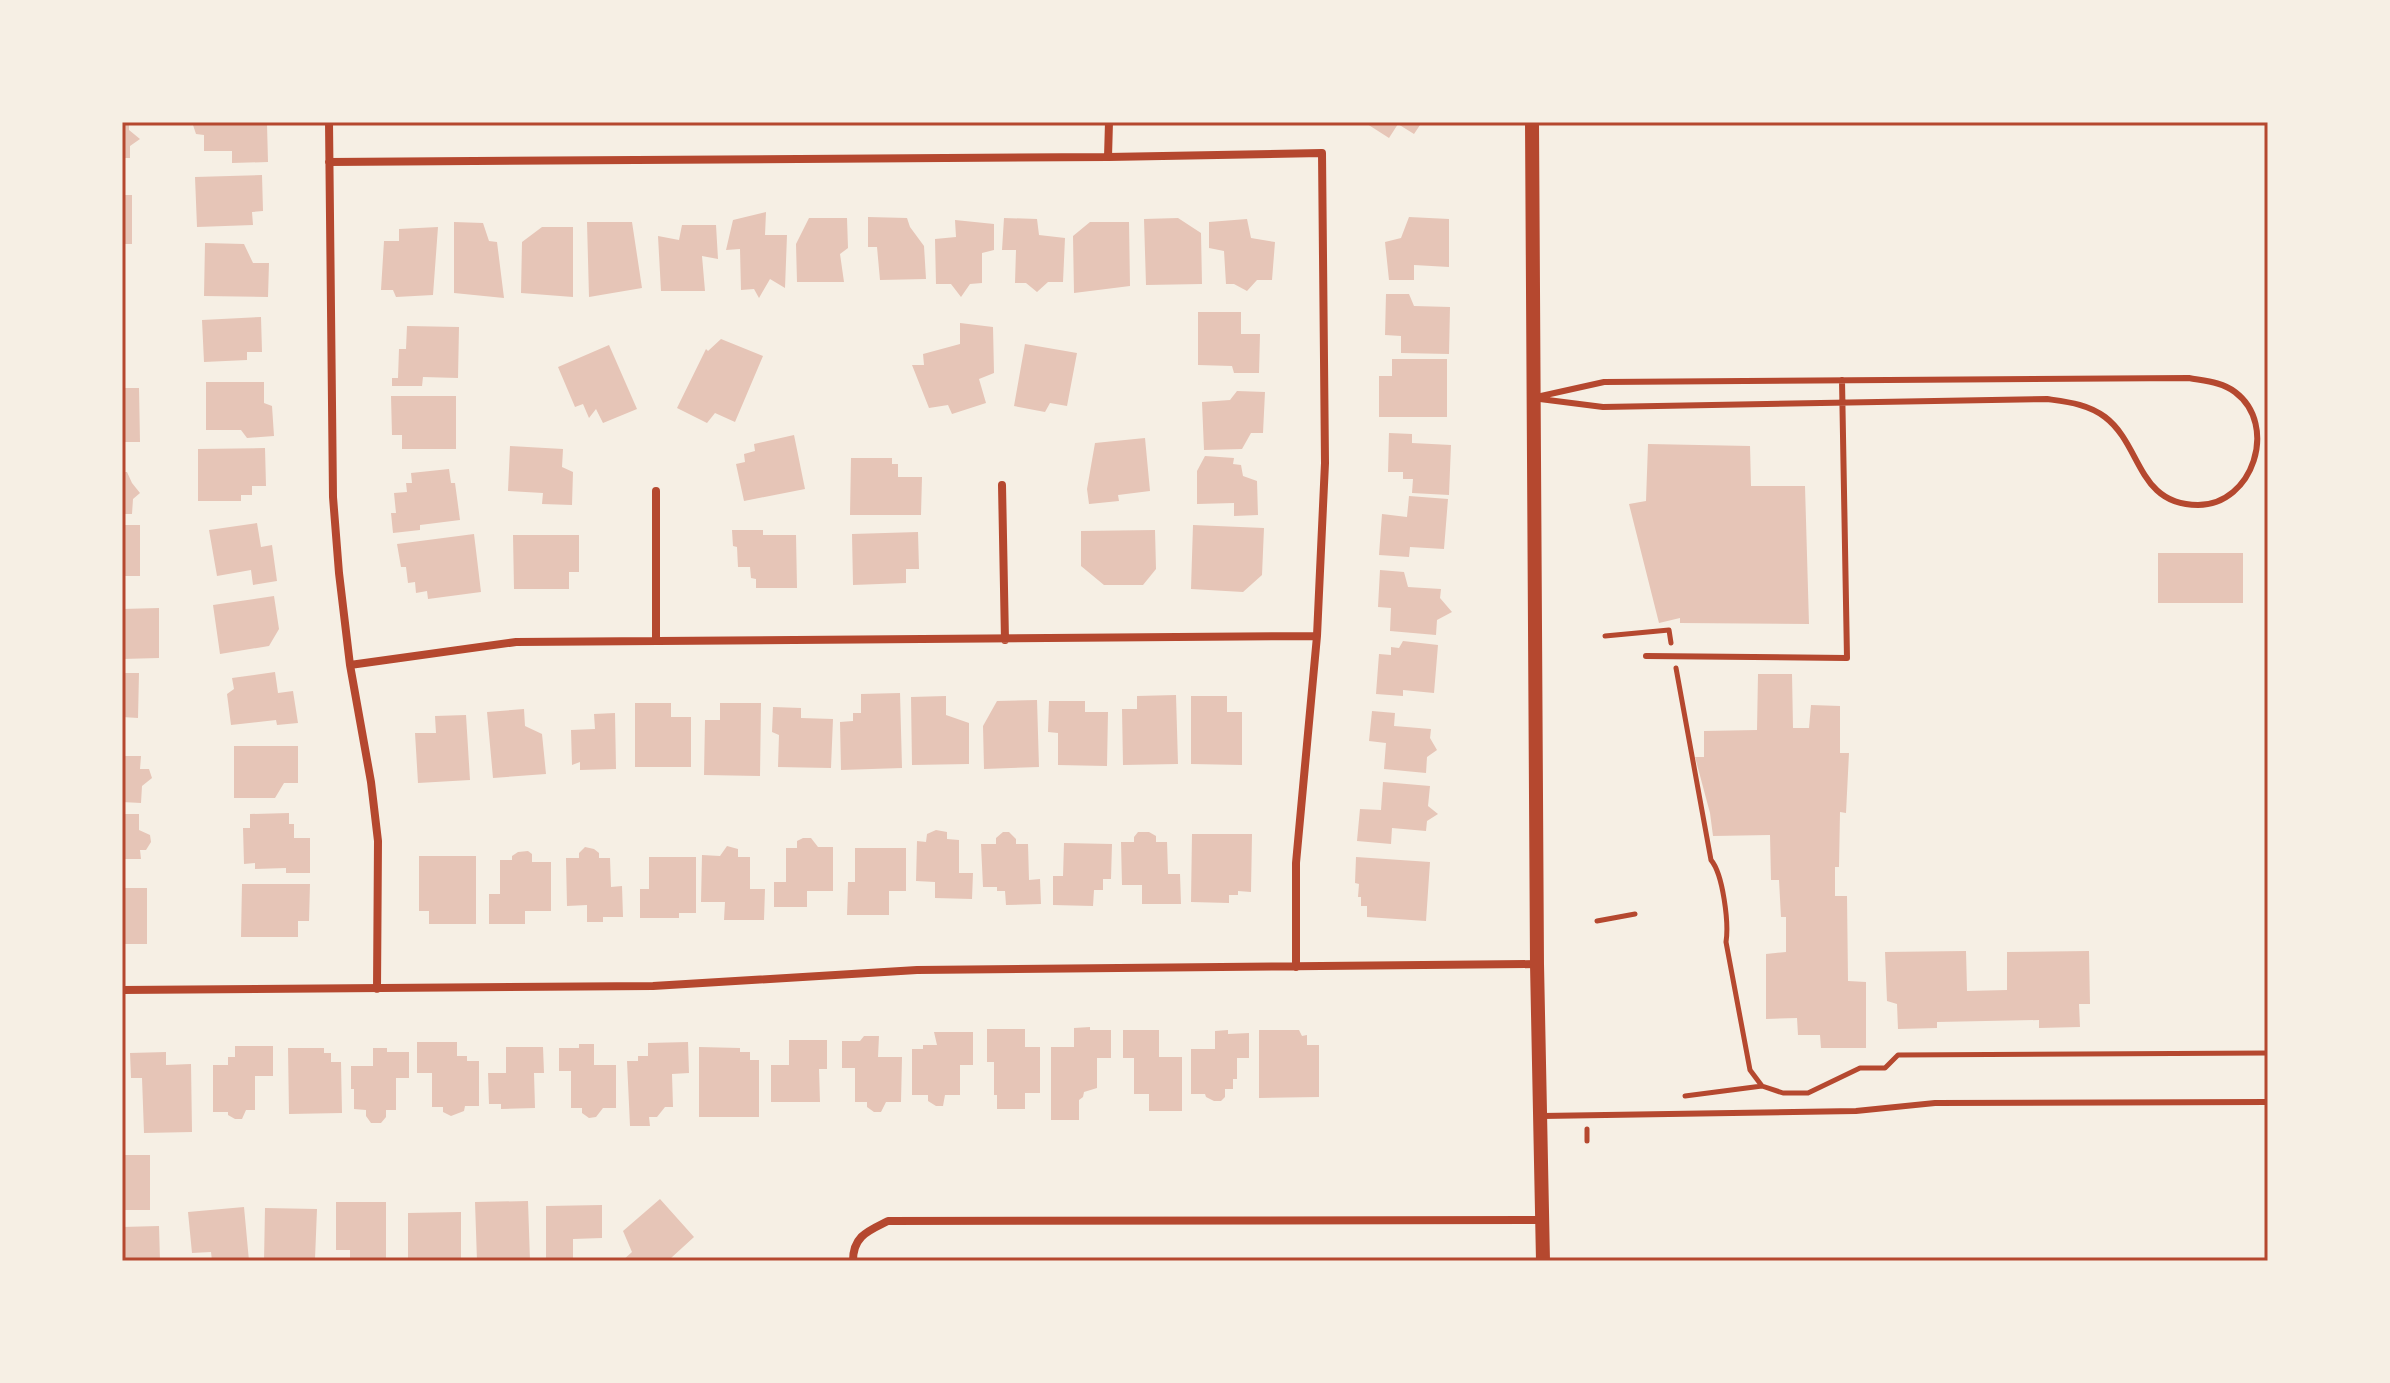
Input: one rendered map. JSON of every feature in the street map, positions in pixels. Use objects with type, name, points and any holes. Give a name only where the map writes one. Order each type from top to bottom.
[{"type":"street","points":[[329,122],[333,497],[350,665],[378,841],[377,989]]},
{"type":"street","points":[[1108,157],[1109,122]]},
{"type":"street","points":[[1532,122],[1537,964],[1543,1261]]},
{"type":"street","points":[[329,162],[1322,153],[1325,463],[1317,636],[1296,863],[1296,967]]},
{"type":"street","points":[[1002,485],[1005,640]]},
{"type":"street","points":[[656,491],[656,641]]},
{"type":"street","points":[[350,665],[516,642],[1317,636]]},
{"type":"street","points":[[122,990],[653,986],[917,970],[1537,964]]},
{"type":"street","points":[[853,1261],[853,1248],[864,1233],[888,1221],[1543,1220]]},
{"type":"lane","points":[[2189,378],[2219,383],[2237,393],[2252,414],[2257,436],[2255,459],[2247,478],[2232,495],[2213,504],[2194,505],[2171,499],[2150,485],[2127,441],[2106,417],[2081,404],[2047,399],[1603,407],[1532,398],[1604,382],[2189,378]]},
{"type":"lane","points":[[1646,656],[1847,658],[1842,380]]},
{"type":"lane","points":[[1542,1116],[1856,1111],[1935,1103],[2268,1102]]},
{"type":"path","points":[[1605,636],[1669,630],[1711,860],[1717,867],[1728,930],[1726,942],[1750,1070],[1762,1086]]},
{"type":"path","points":[[1597,921],[1635,914]]},
{"type":"path","points":[[1676,1097],[1762,1086],[1783,1093],[1808,1093],[1860,1068],[1885,1068],[1898,1055],[2268,1053]]},
{"type":"building","points":[[122,122],[129,122],[129,130],[140,139],[130,146],[130,158],[122,158]]},
{"type":"building","points":[[197,122],[267,124],[268,162],[232,163],[232,151],[204,151],[204,135],[196,134],[193,125]]},
{"type":"building","points":[[1364,122],[1422,122],[1414,134],[1398,124],[1389,138]]},
{"type":"building","points":[[262,175],[263,211],[252,212],[253,225],[197,227],[195,177]]},
{"type":"building","points":[[122,195],[132,195],[132,244],[122,244]]},
{"type":"building","points":[[766,212],[765,235],[787,235],[785,288],[770,279],[759,298],[754,289],[741,290],[740,249],[726,250],[733,220]]},
{"type":"building","points":[[868,217],[907,218],[924,246],[926,279],[880,280],[877,247],[868,247]]},
{"type":"building","points":[[1409,217],[1449,219],[1449,267],[1414,265],[1414,280],[1389,280],[1385,242],[1401,238]]},
{"type":"building","points":[[809,218],[847,218],[848,248],[840,254],[844,282],[797,282],[796,244]]},
{"type":"building","points":[[1004,218],[1037,219],[1039,235],[1065,238],[1063,282],[1048,282],[1037,292],[1026,283],[1015,283],[1016,250],[1002,250]]},
{"type":"building","points":[[1178,218],[1201,233],[1202,284],[1146,285],[1144,219]]},
{"type":"building","points":[[1247,219],[1251,238],[1275,242],[1272,280],[1257,280],[1247,291],[1234,284],[1226,284],[1224,251],[1209,248],[1209,222]]},
{"type":"building","points":[[955,220],[994,224],[994,250],[982,253],[982,283],[970,284],[961,297],[951,284],[936,284],[935,239],[956,237]]},
{"type":"building","points":[[454,222],[483,223],[489,241],[497,242],[504,298],[454,293]]},
{"type":"building","points":[[587,222],[632,222],[642,288],[589,297]]},
{"type":"building","points":[[1090,222],[1129,222],[1130,286],[1074,293],[1073,236]]},
{"type":"building","points":[[682,225],[716,225],[718,259],[702,256],[705,291],[661,291],[658,236],[679,240]]},
{"type":"building","points":[[438,227],[433,295],[396,297],[393,290],[381,290],[384,241],[399,241],[399,229]]},
{"type":"building","points":[[542,227],[573,227],[573,297],[521,293],[522,242]]},
{"type":"building","points":[[205,243],[244,244],[253,263],[269,263],[268,297],[204,296]]},
{"type":"building","points":[[1386,294],[1409,294],[1414,306],[1450,307],[1449,354],[1401,353],[1401,336],[1385,335]]},
{"type":"building","points":[[1198,312],[1241,312],[1241,334],[1260,334],[1259,373],[1234,373],[1232,366],[1198,365]]},
{"type":"building","points":[[261,317],[262,352],[247,352],[247,360],[204,362],[202,320]]},
{"type":"building","points":[[960,323],[993,327],[994,373],[979,379],[986,403],[952,414],[948,405],[929,408],[912,365],[924,365],[923,354],[960,344]]},
{"type":"building","points":[[407,326],[459,327],[458,378],[423,377],[422,386],[392,386],[392,378],[398,378],[399,349],[406,349]]},
{"type":"building","points":[[721,339],[763,356],[735,422],[715,413],[707,423],[677,408],[706,349],[708,351]]},
{"type":"building","points":[[1025,344],[1077,353],[1067,406],[1050,403],[1045,412],[1014,406]]},
{"type":"building","points":[[609,345],[637,409],[603,423],[596,409],[589,418],[583,404],[575,407],[558,367]]},
{"type":"building","points":[[1392,359],[1447,359],[1447,417],[1379,417],[1379,376],[1392,376]]},
{"type":"building","points":[[206,382],[264,382],[264,403],[272,406],[274,436],[247,438],[241,430],[206,430]]},
{"type":"building","points":[[122,388],[139,388],[140,442],[122,442]]},
{"type":"building","points":[[1237,391],[1265,392],[1263,433],[1251,433],[1242,449],[1204,450],[1202,402],[1230,400]]},
{"type":"building","points":[[391,396],[456,396],[456,449],[402,449],[402,435],[392,435]]},
{"type":"building","points":[[1389,433],[1412,434],[1412,443],[1451,445],[1449,495],[1412,493],[1413,479],[1403,479],[1403,472],[1388,472]]},
{"type":"building","points":[[794,435],[805,489],[744,501],[736,464],[745,462],[744,454],[755,451],[754,444]]},
{"type":"building","points":[[1145,438],[1150,491],[1118,495],[1119,501],[1089,504],[1087,489],[1095,443]]},
{"type":"building","points":[[1648,444],[1750,446],[1751,486],[1805,486],[1809,624],[1680,623],[1680,618],[1659,623],[1629,504],[1646,501]]},
{"type":"building","points":[[510,446],[563,449],[562,467],[573,472],[572,505],[542,504],[543,493],[508,491]]},
{"type":"building","points":[[265,448],[266,486],[252,486],[252,495],[241,495],[241,501],[198,501],[198,449]]},
{"type":"building","points":[[1205,456],[1234,458],[1233,464],[1241,465],[1243,476],[1257,481],[1258,515],[1234,516],[1234,503],[1197,504],[1197,471]]},
{"type":"building","points":[[851,458],[892,458],[892,464],[898,464],[898,477],[922,477],[921,515],[850,515]]},
{"type":"building","points":[[449,469],[451,483],[455,483],[460,520],[420,525],[420,530],[393,533],[391,513],[396,513],[394,493],[407,492],[406,483],[412,483],[411,473]]},
{"type":"building","points":[[122,472],[127,472],[140,493],[133,499],[132,514],[122,514]]},
{"type":"building","points":[[1409,496],[1448,499],[1444,549],[1410,547],[1409,557],[1379,555],[1382,514],[1407,517]]},
{"type":"building","points":[[257,523],[261,547],[272,545],[277,581],[253,585],[251,570],[217,576],[209,530]]},
{"type":"building","points":[[122,525],[140,525],[140,576],[122,576]]},
{"type":"building","points":[[1193,525],[1264,528],[1262,575],[1243,592],[1191,589]]},
{"type":"building","points":[[732,530],[763,530],[763,535],[796,535],[797,588],[756,588],[756,579],[751,578],[750,567],[738,567]]},
{"type":"building","points":[[1155,530],[1156,569],[1143,585],[1104,585],[1081,566],[1081,531]]},
{"type":"building","points":[[918,532],[919,569],[906,569],[906,583],[853,585],[852,534]]},
{"type":"building","points":[[474,534],[481,592],[428,599],[427,591],[416,593],[415,582],[408,583],[406,567],[401,567],[397,544]]},
{"type":"building","points":[[513,535],[579,535],[579,572],[569,572],[569,589],[514,589]]},
{"type":"building","points":[[2158,553],[2243,553],[2243,603],[2158,603]]},
{"type":"building","points":[[1380,570],[1404,572],[1408,587],[1441,589],[1440,598],[1452,612],[1437,620],[1436,635],[1390,631],[1391,608],[1378,607]]},
{"type":"building","points":[[274,596],[279,629],[269,646],[220,654],[213,605]]},
{"type":"building","points":[[159,608],[159,658],[122,659],[122,609]]},
{"type":"building","points":[[1403,641],[1438,645],[1434,693],[1403,690],[1403,696],[1376,694],[1379,654],[1391,655],[1391,647],[1399,648]]},
{"type":"building","points":[[275,672],[278,693],[293,691],[298,723],[277,725],[276,720],[231,725],[227,694],[234,689],[232,678]]},
{"type":"building","points":[[122,673],[139,673],[138,718],[122,717]]},
{"type":"building","points":[[1758,674],[1792,674],[1793,728],[1809,728],[1811,705],[1840,706],[1840,753],[1849,753],[1846,813],[1840,812],[1835,896],[1847,896],[1848,981],[1866,982],[1866,1048],[1821,1048],[1820,1035],[1798,1035],[1797,1018],[1766,1019],[1766,954],[1786,952],[1786,917],[1781,917],[1779,880],[1771,880],[1770,835],[1713,836],[1695,757],[1704,757],[1704,731],[1757,730]]},
{"type":"building","points":[[900,693],[902,768],[841,770],[840,722],[853,721],[853,713],[861,713],[861,694]]},
{"type":"building","points":[[1176,695],[1178,764],[1123,765],[1122,709],[1137,709],[1137,696]]},
{"type":"building","points":[[946,696],[946,715],[969,723],[969,764],[912,765],[911,697]]},
{"type":"building","points":[[1191,696],[1227,696],[1227,712],[1242,712],[1242,765],[1191,764]]},
{"type":"building","points":[[1037,700],[1039,767],[984,769],[983,726],[997,701]]},
{"type":"building","points":[[1049,701],[1085,701],[1085,712],[1108,712],[1107,766],[1058,765],[1058,733],[1048,732]]},
{"type":"building","points":[[635,703],[671,703],[671,717],[691,717],[691,767],[635,767]]},
{"type":"building","points":[[720,703],[761,703],[760,776],[704,775],[705,720],[720,720]]},
{"type":"building","points":[[773,707],[801,708],[801,718],[833,719],[831,768],[778,767],[779,735],[772,732]]},
{"type":"building","points":[[524,709],[525,726],[542,734],[546,774],[493,778],[487,712]]},
{"type":"building","points":[[1372,711],[1395,713],[1394,726],[1431,729],[1430,738],[1437,750],[1427,757],[1426,773],[1384,769],[1386,743],[1369,741]]},
{"type":"building","points":[[615,713],[616,769],[580,770],[580,762],[572,765],[571,730],[595,729],[594,714]]},
{"type":"building","points":[[466,715],[470,780],[418,783],[415,733],[436,733],[435,716]]},
{"type":"building","points":[[234,746],[298,746],[298,783],[284,783],[275,798],[234,798]]},
{"type":"building","points":[[122,756],[141,756],[140,769],[149,769],[152,778],[142,786],[141,803],[122,802]]},
{"type":"building","points":[[1383,782],[1430,786],[1428,806],[1438,814],[1427,821],[1426,831],[1392,828],[1391,844],[1357,841],[1360,809],[1381,810]]},
{"type":"building","points":[[289,813],[289,824],[294,824],[294,838],[310,838],[310,873],[286,873],[286,868],[255,869],[255,863],[244,864],[243,828],[250,828],[250,814]]},
{"type":"building","points":[[122,814],[139,814],[139,830],[150,835],[151,842],[146,850],[140,850],[141,859],[122,859]]},
{"type":"building","points":[[936,830],[947,832],[947,839],[959,840],[959,873],[973,873],[972,899],[935,898],[935,882],[916,881],[917,841],[926,842],[927,834]]},
{"type":"building","points":[[1003,832],[1009,832],[1016,839],[1016,844],[1028,844],[1029,880],[1040,879],[1041,904],[1006,905],[1005,891],[997,891],[997,887],[983,887],[981,844],[996,844],[996,838]]},
{"type":"building","points":[[1138,832],[1149,832],[1156,836],[1156,842],[1167,842],[1168,874],[1180,874],[1181,904],[1142,904],[1142,885],[1122,885],[1121,842],[1134,842]]},
{"type":"building","points":[[1192,834],[1252,834],[1251,892],[1238,891],[1238,895],[1229,895],[1229,903],[1191,902]]},
{"type":"building","points":[[811,838],[818,847],[833,847],[833,891],[807,891],[807,907],[774,907],[774,882],[786,882],[786,848],[797,848],[797,841]]},
{"type":"building","points":[[1064,843],[1112,844],[1111,879],[1103,879],[1103,890],[1094,890],[1093,906],[1053,905],[1053,876],[1063,876]]},
{"type":"building","points":[[727,846],[738,849],[738,857],[750,857],[750,889],[765,889],[764,920],[724,920],[725,902],[701,902],[702,855],[720,856]]},
{"type":"building","points":[[585,847],[594,849],[599,853],[599,858],[610,858],[611,887],[622,886],[623,917],[603,917],[603,922],[587,922],[587,905],[567,906],[566,858],[579,858]]},
{"type":"building","points":[[855,848],[906,848],[906,891],[889,891],[889,915],[847,915],[848,882],[855,882]]},
{"type":"building","points":[[528,851],[532,854],[532,862],[551,862],[551,911],[525,911],[525,924],[489,924],[489,894],[500,894],[500,860],[512,860],[518,852]]},
{"type":"building","points":[[419,856],[476,856],[476,924],[429,924],[429,911],[419,911]]},
{"type":"building","points":[[649,857],[696,857],[696,913],[679,913],[679,918],[640,918],[640,889],[649,889]]},
{"type":"building","points":[[1356,857],[1430,862],[1426,921],[1367,917],[1367,906],[1361,906],[1359,884],[1355,883]]},
{"type":"building","points":[[242,884],[310,884],[309,921],[298,921],[298,937],[241,937]]},
{"type":"building","points":[[122,888],[147,888],[147,944],[122,944]]},
{"type":"building","points":[[1966,951],[1967,991],[2007,990],[2007,952],[2089,951],[2090,1004],[2079,1004],[2080,1027],[2039,1028],[2039,1020],[1937,1022],[1937,1028],[1898,1029],[1897,1004],[1887,1001],[1885,952]]},
{"type":"building","points":[[1090,1027],[1090,1030],[1111,1030],[1111,1058],[1097,1058],[1097,1088],[1084,1092],[1079,1100],[1079,1120],[1051,1120],[1051,1047],[1074,1047],[1074,1028]]},
{"type":"building","points":[[987,1029],[1025,1029],[1025,1047],[1040,1047],[1040,1093],[1025,1093],[1025,1109],[997,1109],[994,1062],[987,1062]]},
{"type":"building","points":[[1123,1030],[1159,1030],[1159,1057],[1182,1057],[1182,1111],[1149,1111],[1149,1094],[1134,1094],[1134,1058],[1123,1058]]},
{"type":"building","points":[[1228,1030],[1228,1034],[1249,1033],[1249,1058],[1237,1058],[1237,1079],[1233,1079],[1233,1089],[1225,1089],[1225,1097],[1221,1101],[1214,1101],[1205,1094],[1191,1094],[1191,1049],[1215,1049],[1215,1031]]},
{"type":"building","points":[[1259,1030],[1299,1030],[1302,1036],[1307,1035],[1307,1045],[1319,1045],[1319,1097],[1259,1098]]},
{"type":"building","points":[[934,1032],[973,1032],[973,1065],[960,1065],[960,1095],[945,1095],[943,1106],[928,1101],[928,1095],[912,1095],[912,1049],[937,1045]]},
{"type":"building","points":[[864,1036],[879,1036],[878,1057],[902,1057],[901,1102],[886,1102],[881,1112],[867,1107],[867,1102],[855,1102],[855,1068],[842,1068],[842,1041],[860,1041]]},
{"type":"building","points":[[789,1040],[827,1040],[827,1069],[819,1069],[820,1102],[771,1102],[771,1065],[789,1065]]},
{"type":"building","points":[[417,1042],[457,1042],[457,1056],[467,1056],[467,1061],[479,1061],[479,1106],[465,1106],[464,1111],[451,1116],[443,1112],[443,1107],[432,1107],[432,1073],[417,1073]]},
{"type":"building","points":[[688,1042],[689,1073],[672,1074],[673,1107],[665,1107],[657,1117],[649,1117],[650,1126],[630,1126],[627,1061],[638,1061],[638,1056],[648,1056],[648,1043]]},
{"type":"building","points":[[579,1044],[594,1044],[594,1065],[616,1065],[616,1108],[603,1108],[596,1117],[589,1118],[582,1113],[582,1108],[571,1108],[571,1071],[559,1071],[559,1048],[579,1048]]},
{"type":"building","points":[[235,1046],[273,1046],[273,1076],[255,1076],[255,1110],[246,1110],[242,1119],[235,1119],[228,1112],[213,1112],[213,1065],[228,1065],[228,1057],[235,1057]]},
{"type":"building","points":[[506,1047],[543,1047],[544,1073],[534,1073],[535,1108],[501,1109],[501,1104],[489,1104],[488,1073],[506,1073]]},
{"type":"building","points":[[699,1047],[740,1048],[740,1052],[750,1052],[750,1060],[759,1060],[759,1117],[699,1117]]},
{"type":"building","points":[[288,1048],[324,1048],[324,1053],[331,1053],[331,1062],[341,1062],[342,1113],[289,1114]]},
{"type":"building","points":[[373,1048],[387,1048],[387,1052],[409,1052],[409,1078],[396,1078],[396,1110],[386,1110],[386,1117],[381,1123],[371,1123],[366,1110],[354,1109],[354,1089],[351,1089],[351,1066],[373,1066]]},
{"type":"building","points":[[166,1052],[166,1065],[191,1064],[192,1132],[144,1133],[142,1078],[131,1078],[130,1053]]},
{"type":"building","points":[[122,1155],[150,1155],[150,1210],[122,1210]]},
{"type":"building","points":[[660,1199],[694,1237],[671,1261],[622,1261],[632,1252],[623,1231]]},
{"type":"building","points":[[528,1201],[530,1261],[477,1261],[475,1202]]},
{"type":"building","points":[[336,1202],[386,1202],[386,1261],[350,1261],[350,1250],[336,1250]]},
{"type":"building","points":[[602,1205],[602,1238],[573,1239],[573,1261],[546,1261],[546,1206]]},
{"type":"building","points":[[244,1207],[249,1261],[212,1261],[211,1252],[192,1253],[188,1212]]},
{"type":"building","points":[[265,1208],[317,1209],[315,1259],[264,1261]]},
{"type":"building","points":[[461,1212],[461,1261],[408,1261],[408,1213]]},
{"type":"building","points":[[159,1226],[160,1261],[122,1261],[122,1227]]}]
